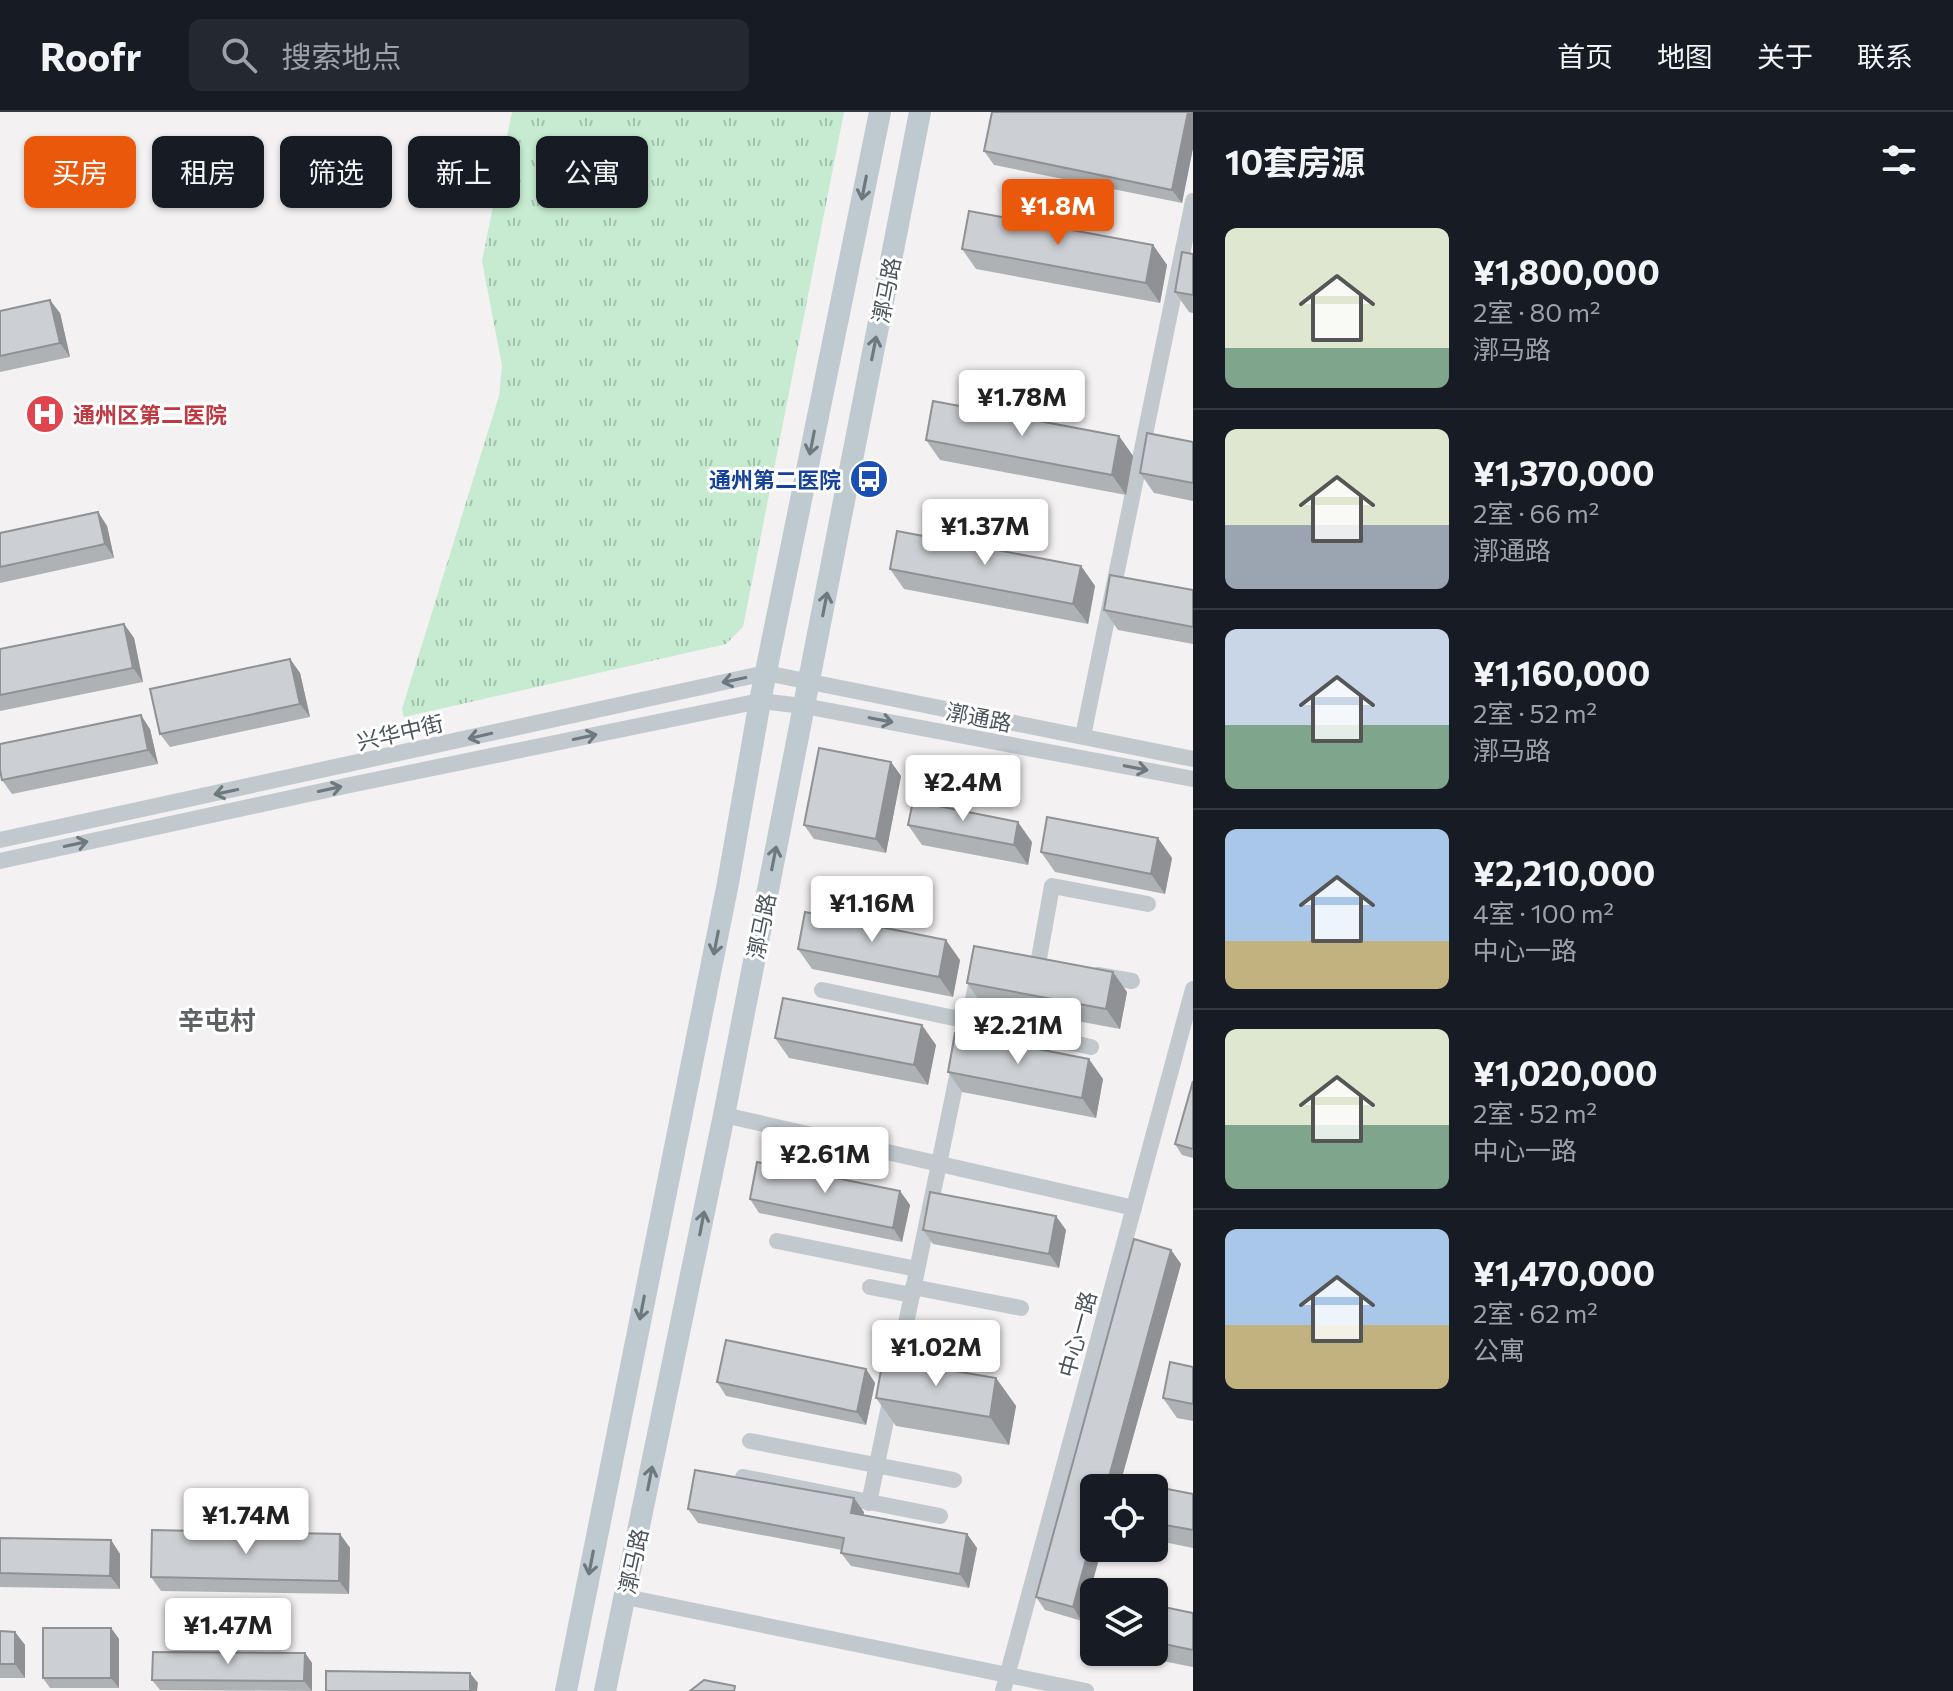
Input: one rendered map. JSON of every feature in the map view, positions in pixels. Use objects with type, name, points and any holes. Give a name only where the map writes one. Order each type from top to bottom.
[{"type":"main road","name":"漷马路","points":[[566,1691],[728,883],[760,701],[880,112]]},
{"type":"main road","name":"漷马路","points":[[605,1691],[724,1115],[920,112]]},
{"type":"street","points":[[1083,736],[1193,201]]},
{"type":"street","name":"兴华中街","points":[[0,840],[766,673],[810,680]]},
{"type":"street","name":"漷通路","points":[[810,680],[1193,759]]},
{"type":"street","name":"兴华中街","points":[[0,861],[760,701],[804,706]]},
{"type":"street","name":"漷通路","points":[[804,706],[1193,779]]},
{"type":"street","points":[[1038,965],[1052,886],[1148,904]]},
{"type":"street","points":[[869,1503],[904,1367],[912,1291],[982,955]]},
{"type":"street","points":[[1085,973],[1132,981]]},
{"type":"street","name":"中心一路","points":[[1003,1691],[1193,989]]},
{"type":"street","points":[[822,990],[1091,1047]]},
{"type":"street","points":[[724,1115],[1134,1208]]},
{"type":"street","points":[[777,1241],[917,1269]]},
{"type":"street","points":[[870,1287],[1021,1308]]},
{"type":"street","points":[[750,1441],[954,1480]]},
{"type":"street","points":[[743,1477],[940,1516]]},
{"type":"street","points":[[626,1597],[1086,1691]]},
{"type":"green space","points":[[512,112],[844,112],[743,627],[726,644],[404,717],[402,709],[499,396],[502,366],[482,261],[493,208],[520,208],[520,136],[507,136]]},
{"type":"building","points":[[992,112],[1188,112],[1172,190],[984,151]]},
{"type":"building","points":[[969,211],[1153,245],[1146,283],[962,249]]},
{"type":"building","points":[[1182,252],[1193,254],[1193,295],[1175,292]]},
{"type":"building","points":[[50,300],[60,343],[0,356],[0,311]]},
{"type":"building","points":[[933,401],[1119,436],[1112,475],[926,440]]},
{"type":"building","points":[[1147,433],[1193,442],[1193,483],[1140,473]]},
{"type":"building","points":[[98,512],[105,544],[0,567],[0,533]]},
{"type":"building","points":[[897,531],[1081,566],[1073,604],[890,569]]},
{"type":"building","points":[[1110,575],[1193,590],[1193,627],[1104,610]]},
{"type":"building","points":[[124,624],[133,668],[0,695],[0,649]]},
{"type":"building","points":[[290,659],[300,704],[160,734],[150,689]]},
{"type":"building","points":[[141,715],[148,750],[2,780],[0,744]]},
{"type":"building","points":[[819,748],[891,762],[876,839],[804,825]]},
{"type":"building","points":[[913,801],[1018,822],[1014,845],[908,825]]},
{"type":"building","points":[[1047,817],[1158,838],[1151,874],[1041,852]]},
{"type":"building","points":[[805,912],[946,940],[939,977],[798,949]]},
{"type":"building","points":[[974,946],[1113,972],[1106,1009],[967,983]]},
{"type":"building","points":[[783,998],[922,1025],[914,1065],[775,1038]]},
{"type":"building","points":[[955,1033],[1089,1059],[1082,1098],[948,1072]]},
{"type":"building","points":[[1193,1081],[1193,1149],[1175,1144]]},
{"type":"building","points":[[757,1162],[900,1191],[893,1228],[750,1199]]},
{"type":"building","points":[[930,1192],[1056,1216],[1049,1254],[923,1230]]},
{"type":"building","points":[[1134,1239],[1171,1250],[1110,1474],[1080,1474],[1080,1562],[1085,1562],[1073,1607],[1036,1597]]},
{"type":"building","points":[[726,1340],[866,1369],[857,1412],[717,1382]]},
{"type":"building","points":[[883,1359],[996,1378],[990,1417],[876,1398]]},
{"type":"building","points":[[1170,1362],[1193,1367],[1193,1404],[1163,1398]]},
{"type":"building","points":[[695,1470],[854,1498],[851,1513],[967,1534],[960,1574],[841,1553],[844,1538],[688,1509]]},
{"type":"building","points":[[1168,1489],[1193,1494],[1193,1530],[1168,1526]]},
{"type":"building","points":[[152,1530],[340,1534],[339,1581],[151,1577]]},
{"type":"building","points":[[0,1538],[111,1540],[110,1576],[0,1573]]},
{"type":"building","points":[[1168,1608],[1193,1613],[1193,1650],[1168,1645]]},
{"type":"building","points":[[43,1628],[111,1628],[111,1678],[43,1678]]},
{"type":"building","points":[[0,1631],[15,1632],[15,1664],[0,1664]]},
{"type":"building","points":[[153,1652],[305,1653],[304,1681],[152,1680]]},
{"type":"building","points":[[326,1671],[470,1673],[470,1691],[326,1691]]},
{"type":"building","points":[[704,1680],[735,1686],[734,1691],[690,1691]]},
{"type":"place","name":"通州区第二医院","points":[[45,414]]},
{"type":"place","name":"通州第二医院","points":[[869,479]]},
{"type":"district","name":"辛屯村","points":[[217,1019]]}]
